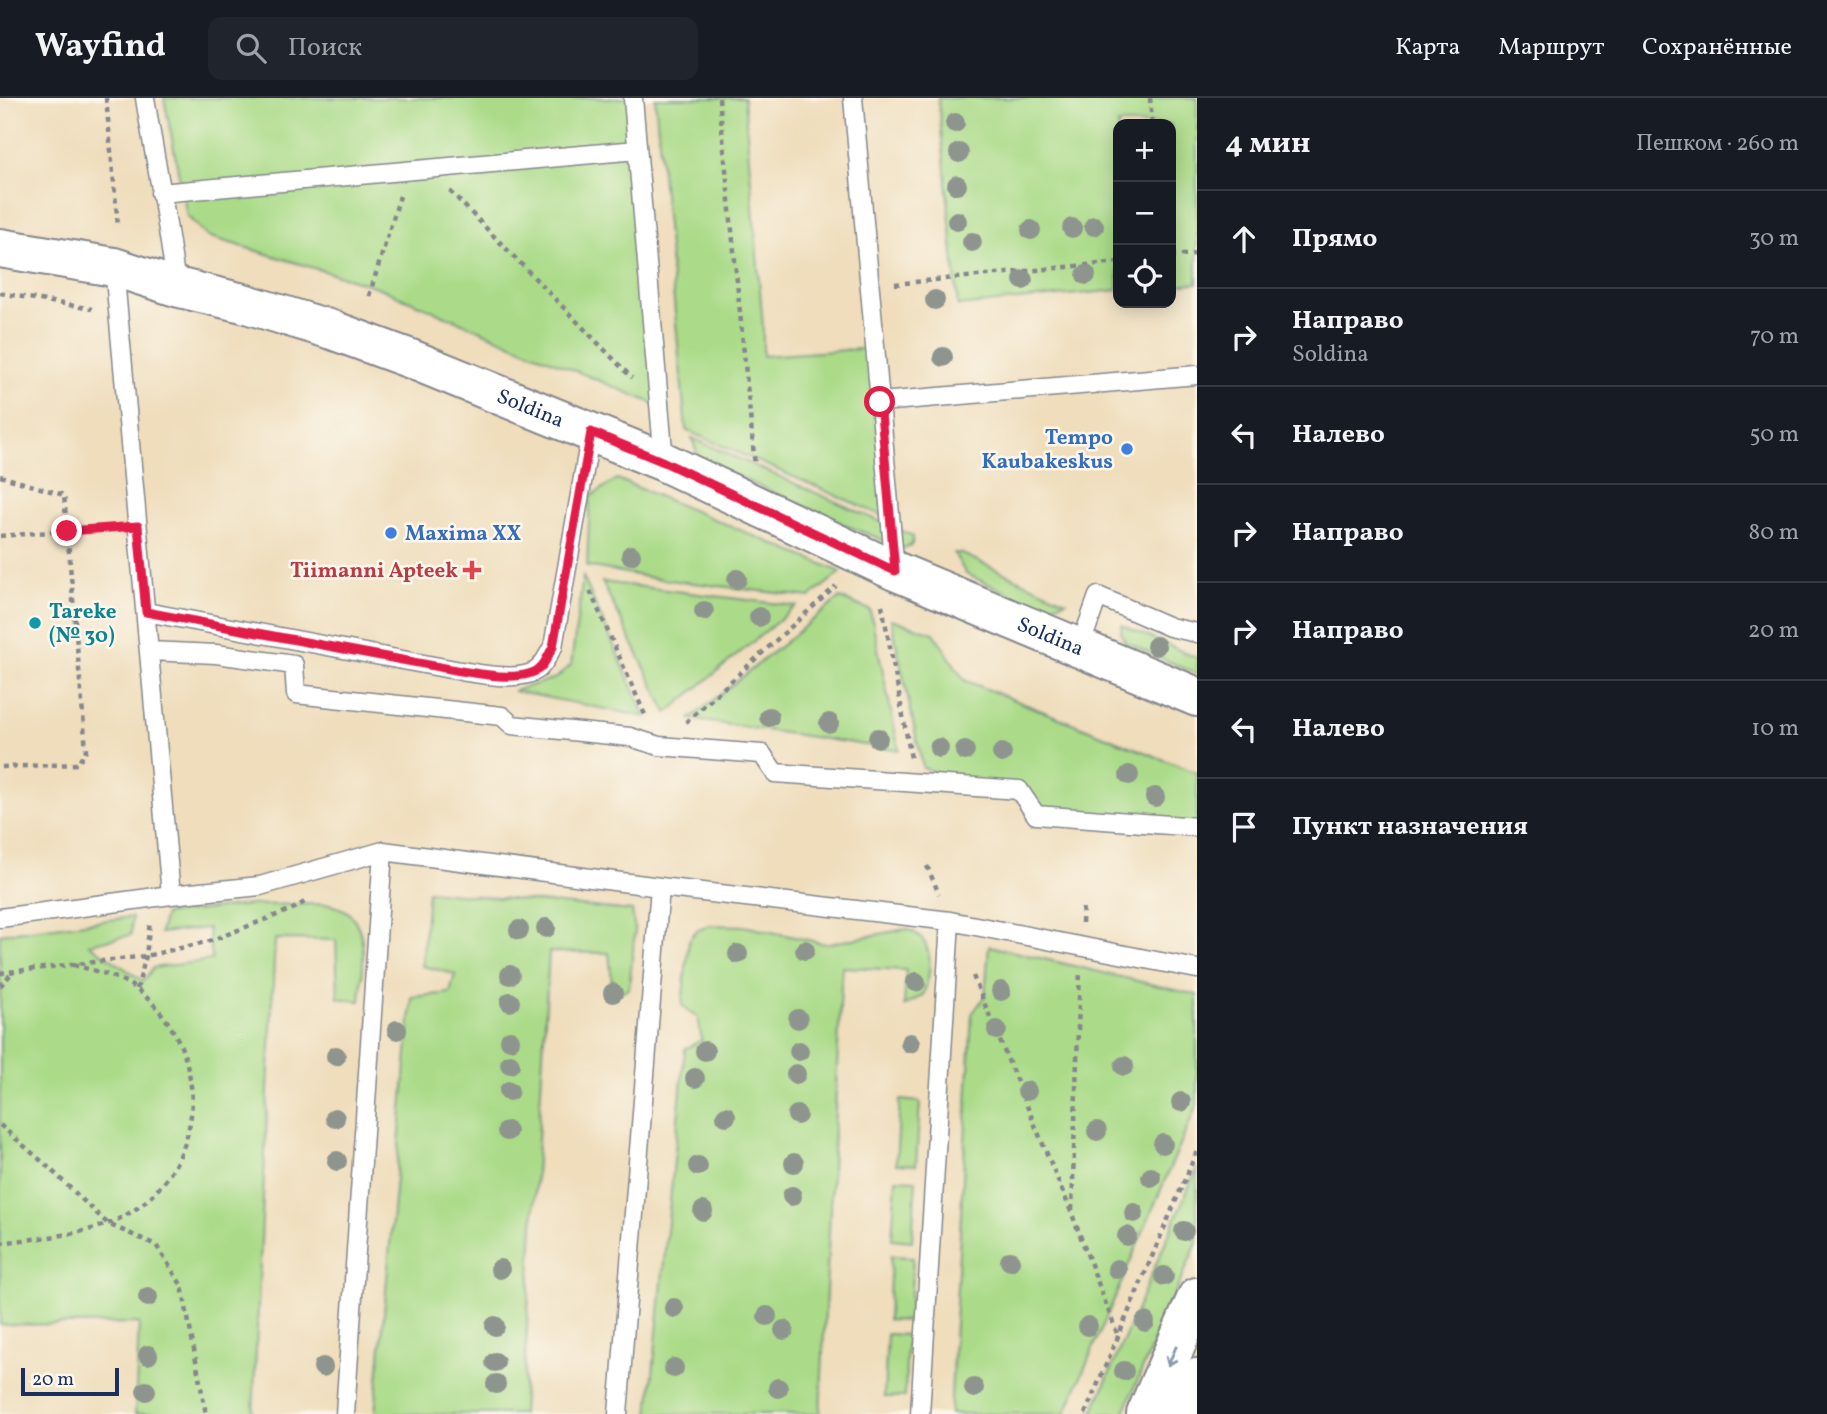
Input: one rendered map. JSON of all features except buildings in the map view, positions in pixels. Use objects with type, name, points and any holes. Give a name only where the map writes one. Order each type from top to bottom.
[{"type":"main road","name":"Soldina","points":[[0,248],[114,267],[332,330],[411,359],[664,462],[758,506],[888,587],[1080,647],[1197,697]]},
{"type":"main road","points":[[1146,1414],[1197,1297]]},
{"type":"main road","points":[[1181,1414],[1197,1378]]},
{"type":"lane","points":[[145,98],[160,193],[170,236],[176,287]]},
{"type":"lane","points":[[633,98],[664,462]]},
{"type":"lane","points":[[853,98],[880,402],[888,587]]},
{"type":"lane","points":[[160,193],[637,150]]},
{"type":"lane","points":[[114,267],[149,651],[162,896]]},
{"type":"lane","points":[[880,402],[1197,375]]},
{"type":"lane","points":[[146,612],[461,671],[499,676],[531,673],[540,668],[553,647],[591,432]]},
{"type":"lane","points":[[1080,647],[1098,596],[1170,627],[1197,632]]},
{"type":"lane","points":[[149,651],[216,654],[294,665],[296,694],[502,716],[512,725],[630,737],[659,746],[762,754],[775,773],[1019,790],[1036,815],[1197,827]]},
{"type":"lane","points":[[345,1414],[383,851]]},
{"type":"lane","points":[[0,918],[260,886],[383,851],[950,921],[1197,968]]},
{"type":"lane","points":[[618,1414],[660,887]]},
{"type":"lane","points":[[920,1414],[950,921]]},
{"type":"path","points":[[106,98],[118,226]]},
{"type":"path","points":[[719,98],[758,506]]},
{"type":"path","points":[[1150,98],[1152,119]]},
{"type":"path","points":[[429,169],[659,406]]},
{"type":"path","points":[[369,296],[408,170]]},
{"type":"path","points":[[1176,256],[1197,254]]},
{"type":"path","points":[[869,286],[1113,262]]},
{"type":"path","points":[[0,293],[118,314]]},
{"type":"path","points":[[0,476],[64,495],[86,750],[78,764],[0,767]]},
{"type":"path","points":[[0,536],[138,526]]},
{"type":"path","points":[[570,549],[659,746],[836,586]]},
{"type":"path","points":[[888,587],[916,783]]},
{"type":"path","points":[[0,973],[146,956],[211,941],[295,908],[317,894]]},
{"type":"path","points":[[137,989],[162,896]]},
{"type":"path","points":[[1072,1214],[1083,904]]},
{"type":"path","points":[[0,1243],[88,1231],[108,1224],[146,1201],[175,1166],[190,1127],[192,1083],[185,1053],[171,1026],[156,1006],[137,989],[112,975],[70,964]]},
{"type":"path","points":[[0,986],[14,971]]},
{"type":"path","points":[[971,972],[1072,1214],[1118,1336]]},
{"type":"path","points":[[0,1125],[46,1164],[108,1224],[156,1245],[182,1286],[205,1414]]},
{"type":"path","points":[[1084,1414],[1197,1151]]},
{"type":"green space","points":[[164,98],[633,98],[659,406],[377,287],[207,236],[187,216]]},
{"type":"green space","points":[[655,98],[744,98],[763,327],[763,356],[875,348],[890,519],[686,430]]},
{"type":"green space","points":[[938,98],[1197,98],[1197,283],[1176,285],[1176,119],[1113,119],[1113,290],[958,306]]},
{"type":"green space","points":[[692,438],[913,536],[912,545],[903,548],[840,523],[699,459]]},
{"type":"green space","points":[[617,479],[841,572],[810,597],[652,578],[587,566],[590,497]]},
{"type":"green space","points":[[954,553],[960,553],[1066,601],[1048,606],[1021,599],[966,574]]},
{"type":"green space","points":[[583,577],[646,717],[513,691],[556,678],[571,665]]},
{"type":"green space","points":[[602,582],[796,606],[667,713]]},
{"type":"green space","points":[[840,598],[870,610],[899,750],[690,719]]},
{"type":"green space","points":[[891,619],[934,633],[964,680],[1197,773],[1197,835],[1074,818],[923,768]]},
{"type":"green space","points":[[1122,625],[1197,658],[1197,674],[1125,642],[1121,633]]},
{"type":"green space","points":[[428,891],[632,911],[635,931],[629,989],[613,993],[609,953],[549,952],[522,1414],[375,1414],[412,997],[450,993],[455,974],[422,966]]},
{"type":"green space","points":[[330,904],[350,914],[360,933],[363,968],[360,1001],[338,998],[336,940],[275,939],[253,1414],[135,1414],[139,1323],[0,1325],[0,934],[132,917],[131,935],[89,944],[143,981],[153,968],[212,960],[208,928],[160,933],[165,914],[249,905]]},
{"type":"green space","points":[[710,925],[744,926],[827,944],[906,929],[916,933],[927,948],[929,966],[923,995],[904,1006],[906,970],[842,967],[820,1414],[649,1414],[685,1049],[702,1040],[698,1018],[682,1005],[689,940],[696,931]]},
{"type":"green space","points":[[989,946],[1197,995],[1197,1105],[1065,1414],[950,1414],[972,1014],[985,996]]},
{"type":"green space","points":[[900,1100],[920,1102],[916,1165],[896,1164]]},
{"type":"green space","points":[[1197,1168],[1197,1243],[1123,1414],[1092,1414]]},
{"type":"green space","points":[[896,1179],[916,1180],[912,1241],[892,1239]]},
{"type":"green space","points":[[891,1256],[913,1257],[909,1321],[888,1320]]},
{"type":"green space","points":[[887,1334],[907,1335],[905,1397],[884,1397]]},
{"type":"place","name":"Tempo Kaubakeskus","points":[[1127,449]]},
{"type":"place","name":"Maxima XX","points":[[391,533]]},
{"type":"place","name":"Tiimanni Apteek","points":[[472,570]]},
{"type":"place","name":"Tareke (№ 30)","points":[[35,623]]},
{"type":"route","points":[[67,531],[138,526],[146,612],[461,671],[499,676],[531,673],[540,668],[553,647],[591,432],[664,462],[895,571],[880,402]]}]
